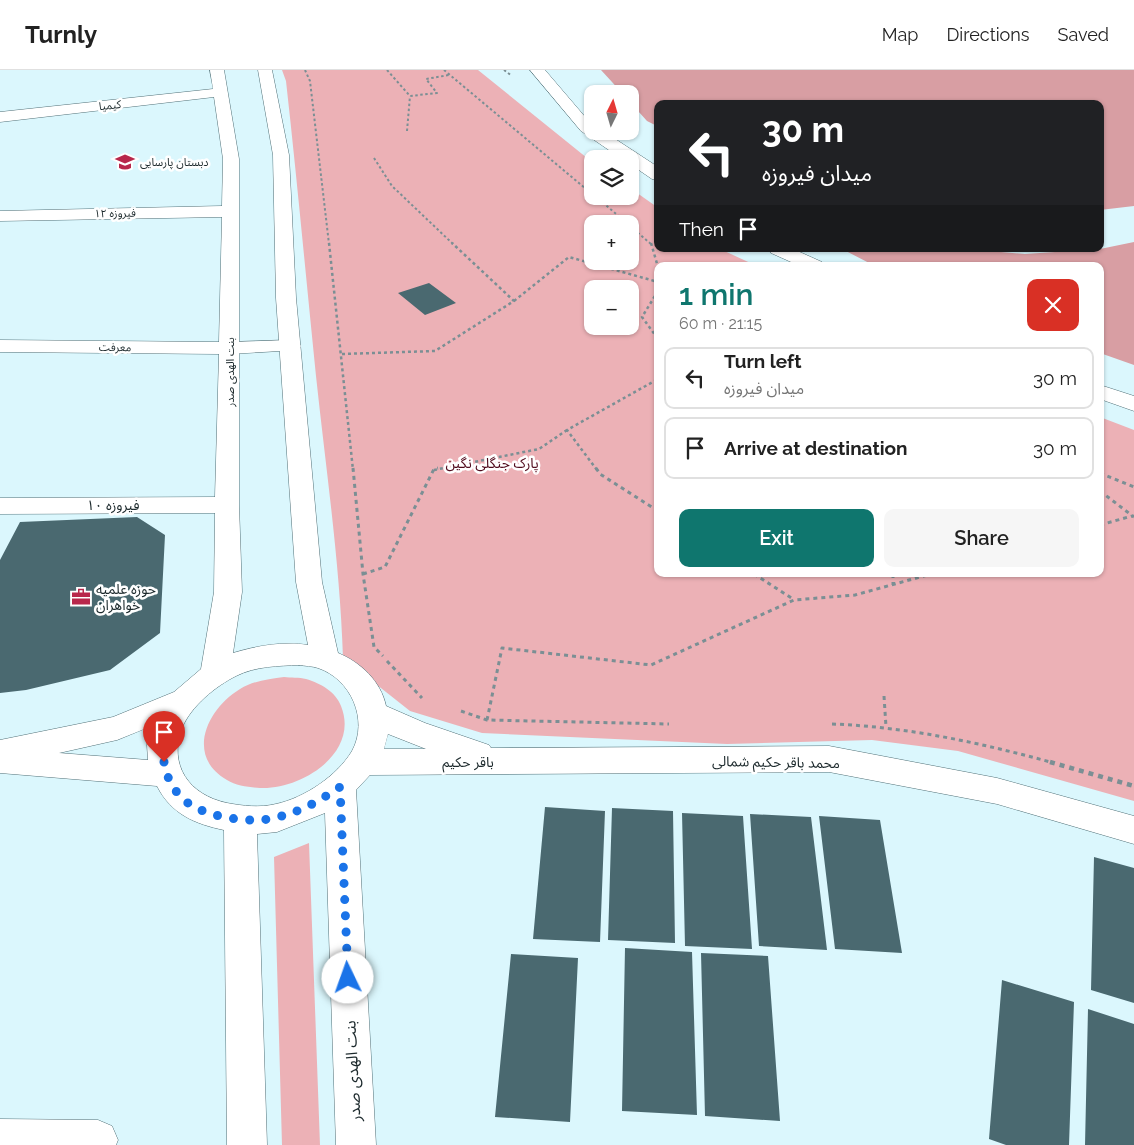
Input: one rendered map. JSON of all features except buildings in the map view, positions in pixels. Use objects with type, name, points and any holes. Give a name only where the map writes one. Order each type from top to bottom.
[{"type":"street","name":"بنت الهدی صدر","points":[[215,674],[228,592],[226,505],[229,457],[231,211],[231,159],[217,70]]},
{"type":"street","points":[[265,70],[281,155],[286,298],[308,582],[325,659]]},
{"type":"street","points":[[536,70],[587,128],[654,172]]},
{"type":"street","name":"کیمیا","points":[[0,117],[221,92]]},
{"type":"street","name":"فیروزه ۱۲","points":[[0,216],[231,211]]},
{"type":"street","points":[[785,252],[807,262]]},
{"type":"street","name":"معرفت","points":[[0,346],[230,348],[290,346]]},
{"type":"street","points":[[1104,393],[1134,404]]},
{"type":"street","name":"فیروزه ۱۰","points":[[0,506],[226,505]]},
{"type":"street","points":[[299,654],[325,659],[350,672],[366,690],[374,714],[373,738],[351,775],[310,806],[276,818],[240,820],[207,813],[181,797],[166,774],[162,750],[168,725],[183,701],[198,686],[215,674],[242,662],[270,655],[299,654]]},
{"type":"street","points":[[0,753],[117,728],[183,701]]},
{"type":"street","name":"باقر حکیم","points":[[374,714],[414,732],[501,762]]},
{"type":"street","name":"محمد باقر حکیم شمالی","points":[[501,762],[829,759],[997,791],[1134,830]]},
{"type":"street","points":[[0,761],[166,774]]},
{"type":"street","name":"باقر حکیم","points":[[351,775],[501,762]]},
{"type":"street","name":"بنت الهدی صدر","points":[[351,775],[356,1145]]},
{"type":"street","points":[[240,820],[247,1145]]},
{"type":"street","points":[[0,1139],[98,1140]]},
{"type":"path","points":[[305,70],[310,81],[342,354],[363,574],[374,647],[423,699]]},
{"type":"path","points":[[387,70],[410,96],[407,131]]},
{"type":"path","points":[[444,70],[584,187]]},
{"type":"path","points":[[410,96],[438,93],[426,79],[449,75]]},
{"type":"path","points":[[374,158],[392,186],[514,302]]},
{"type":"path","points":[[606,205],[617,215]]},
{"type":"path","points":[[639,233],[651,243],[657,262]]},
{"type":"path","points":[[342,354],[435,352],[514,302],[569,257],[654,281]]},
{"type":"path","points":[[654,298],[642,317],[654,334]]},
{"type":"path","points":[[363,574],[384,567],[434,469],[539,449],[568,430],[654,381]]},
{"type":"path","points":[[568,430],[600,474],[654,509]]},
{"type":"path","points":[[1104,475],[1134,487]]},
{"type":"path","points":[[1104,494],[1133,516]]},
{"type":"path","points":[[1104,524],[1133,516]]},
{"type":"path","points":[[759,577],[794,600]]},
{"type":"path","points":[[893,577],[893,585]]},
{"type":"path","points":[[487,720],[502,648],[651,665],[794,600],[855,596],[921,577]]},
{"type":"path","points":[[884,696],[886,727]]},
{"type":"path","points":[[460,711],[487,720],[676,724]]},
{"type":"path","points":[[831,724],[860,724],[945,734],[1134,786]]},
{"type":"green space","name":"پارک جنگلی نگین","points":[[282,70],[478,70],[584,156],[584,205],[639,205],[639,194],[654,205],[654,252],[727,252],[748,262],[654,262],[654,577],[1104,577],[1104,419],[1134,430],[1134,801],[958,751],[872,740],[727,744],[482,733],[410,711],[343,658],[336,552],[286,81]]},
{"type":"green space","points":[[284,677],[301,678],[311,681],[327,689],[335,696],[341,706],[345,723],[342,739],[335,753],[323,765],[293,783],[260,788],[234,784],[214,770],[207,758],[204,746],[205,733],[210,720],[228,698],[245,686]]},
{"type":"green space","points":[[309,843],[320,1145],[282,1145],[274,857]]},
{"type":"shaded area","points":[[601,70],[1134,70],[1134,206],[1104,210],[1104,100],[654,100],[654,124],[647,121],[639,112],[639,85],[615,85]]},
{"type":"shaded area","points":[[1134,242],[1134,365],[1104,354],[1104,262],[867,262],[848,252],[1002,252],[1025,254],[1104,252],[1104,248]]},
{"type":"place","name":"دبستان پارسایی","points":[[125,162]]},
{"type":"place","name":"حوزه علمیه خواهران","points":[[81,597]]},
{"type":"route","points":[[164,762],[166,774],[181,797],[207,813],[240,820],[276,818],[310,806],[340,787],[348,978]]}]
